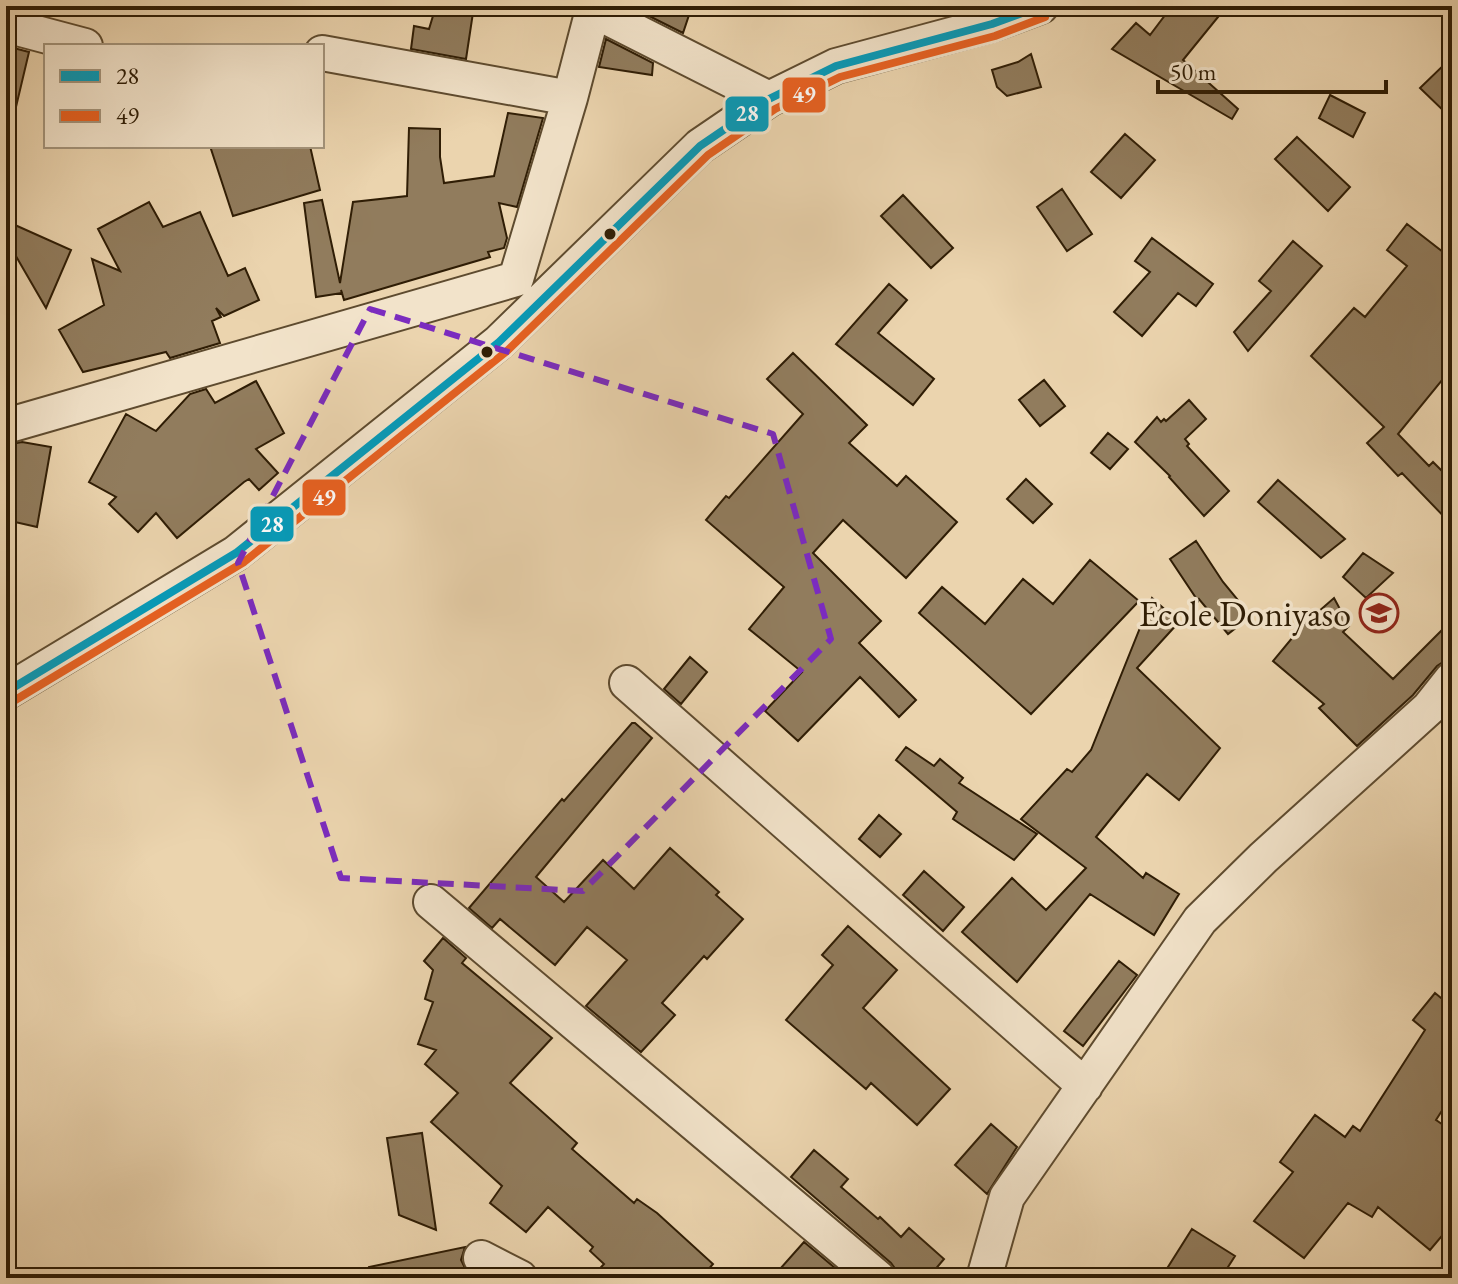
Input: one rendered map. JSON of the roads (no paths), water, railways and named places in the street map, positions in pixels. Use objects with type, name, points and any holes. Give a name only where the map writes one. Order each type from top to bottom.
[{"type":"street","points":[[6,692],[236,553],[499,342],[700,146],[769,99],[836,66],[992,24],[1041,6]]},
{"type":"street","points":[[6,426],[516,279],[570,98],[593,8],[769,99]]},
{"type":"street","points":[[6,25],[77,44]]},
{"type":"street","points":[[324,53],[570,98]]},
{"type":"street","points":[[984,1278],[1007,1197],[1200,920],[1263,858],[1429,708],[1452,679]]},
{"type":"street","points":[[627,683],[1085,1086]]},
{"type":"street","points":[[431,902],[878,1278]]},
{"type":"street","points":[[481,1258],[520,1278]]},
{"type":"place","name":"Ecole Doniyaso","points":[[1379,613]]}]
